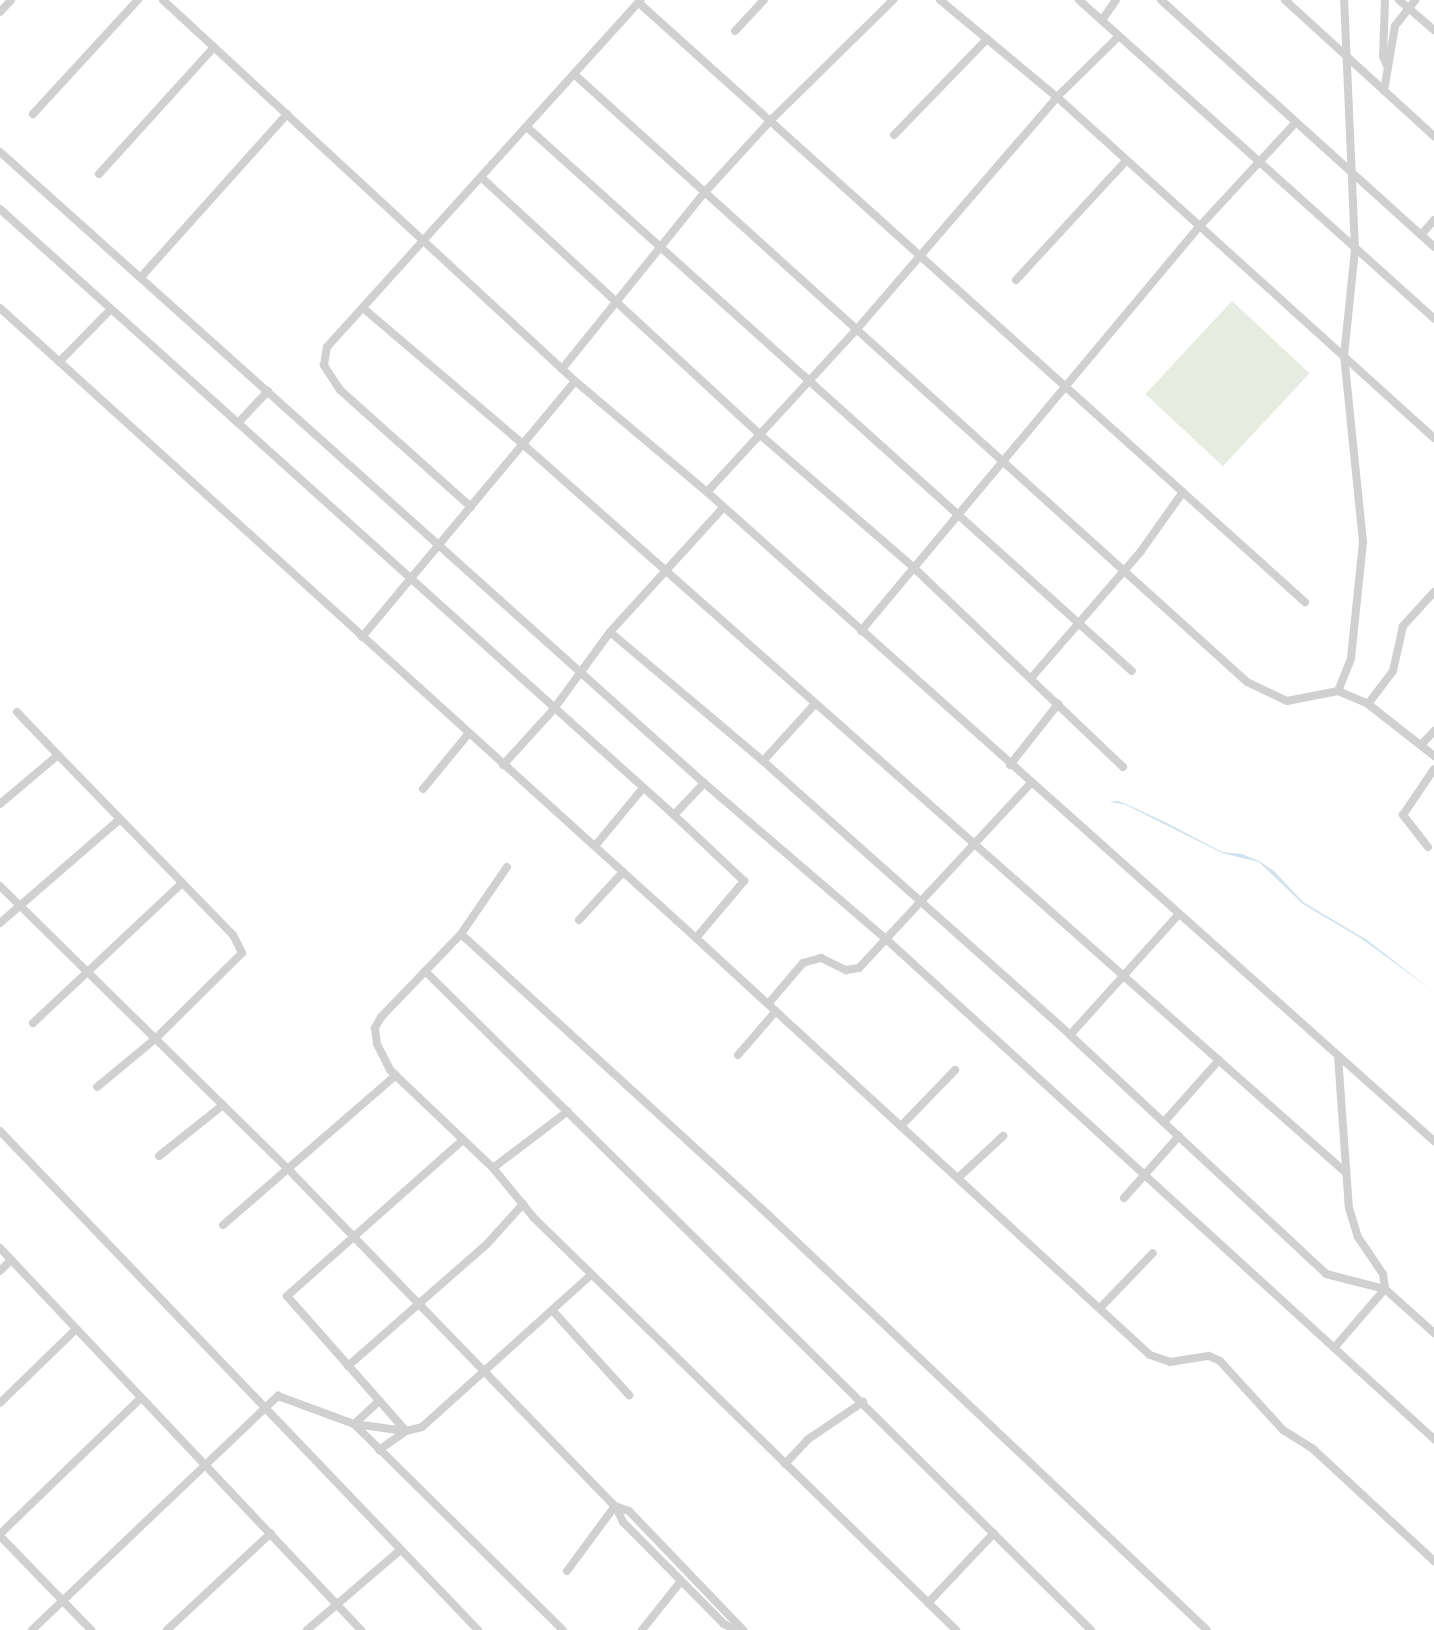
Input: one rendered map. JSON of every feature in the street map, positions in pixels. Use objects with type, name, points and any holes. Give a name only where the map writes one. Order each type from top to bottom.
[{"type":"street","points":[[0,12],[11,0]]},
{"type":"street","points":[[33,114],[138,0]]},
{"type":"street","points":[[163,0],[575,381],[707,492],[1177,916],[1434,1141]]},
{"type":"street","points":[[735,32],[764,0]]},
{"type":"street","points":[[562,369],[705,192],[770,121],[894,0]]},
{"type":"street","points":[[940,0],[1057,97],[1198,228],[1434,438]]},
{"type":"street","points":[[1079,0],[1434,319]]},
{"type":"street","points":[[1102,20],[1116,0]]},
{"type":"street","points":[[1161,0],[1434,247]]},
{"type":"street","points":[[1284,0],[1434,136]]},
{"type":"street","points":[[1338,691],[1351,658],[1363,542],[1344,356],[1355,249],[1344,0]]},
{"type":"street","points":[[1385,0],[1382,56],[1387,66]]},
{"type":"street","points":[[1399,0],[1434,30]]},
{"type":"street","points":[[1384,91],[1395,26],[1415,0]]},
{"type":"street","points":[[471,507],[340,390],[324,365],[327,347],[528,128],[640,1],[1305,602]]},
{"type":"street","points":[[707,492],[758,433],[857,329],[1057,97],[1119,36]]},
{"type":"street","points":[[894,135],[987,39]]},
{"type":"street","points":[[99,174],[214,47]]},
{"type":"street","points":[[575,75],[1247,681],[1268,694],[1287,701],[1338,691],[1367,704],[1434,756]]},
{"type":"street","points":[[141,277],[287,114]]},
{"type":"street","points":[[860,631],[956,515],[1006,463],[1198,228],[1296,122]]},
{"type":"street","points":[[528,128],[806,382],[1132,671]]},
{"type":"street","points":[[0,152],[704,783],[886,939],[1434,1439]]},
{"type":"street","points":[[1016,280],[1126,161]]},
{"type":"street","points":[[482,178],[758,433],[913,567],[1123,767]]},
{"type":"street","points":[[0,209],[744,881],[696,938]]},
{"type":"street","points":[[1421,235],[1434,220]]},
{"type":"street","points":[[0,308],[595,846],[1150,1355],[1170,1362],[1209,1356],[1220,1361],[1283,1430],[1312,1449],[1434,1561]]},
{"type":"street","points":[[363,308],[526,446],[814,705],[1125,975],[1345,1171]]},
{"type":"street","points":[[59,362],[111,309]]},
{"type":"street","points":[[362,637],[438,544],[526,446],[575,381]]},
{"type":"street","points":[[238,423],[268,391]]},
{"type":"street","points":[[1031,677],[1124,569],[1183,492]]},
{"type":"street","points":[[503,765],[553,710],[610,632],[723,508]]},
{"type":"street","points":[[1367,704],[1393,671],[1403,626],[1434,592]]},
{"type":"street","points":[[610,632],[763,761],[1070,1035],[1326,1274],[1385,1289],[1433,1332]]},
{"type":"street","points":[[1010,765],[1059,704]]},
{"type":"street","points":[[763,761],[814,705]]},
{"type":"street","points":[[17,712],[233,935],[242,953],[155,1039],[96,1087]]},
{"type":"street","points":[[1421,745],[1434,731]]},
{"type":"street","points":[[423,789],[469,733]]},
{"type":"street","points":[[0,804],[58,755]]},
{"type":"street","points":[[1428,848],[1403,815],[1434,769]]},
{"type":"street","points":[[674,815],[704,783]]},
{"type":"street","points":[[768,1004],[803,963],[821,958],[846,970],[859,968],[1031,783]]},
{"type":"street","points":[[595,846],[643,788]]},
{"type":"street","points":[[0,923],[120,819]]},
{"type":"street","points":[[507,867],[461,934],[375,1028],[377,1044],[396,1075],[493,1168],[523,1205],[591,1275],[956,1630]]},
{"type":"street","points":[[579,920],[623,872]]},
{"type":"street","points":[[33,1023],[182,883]]},
{"type":"street","points":[[0,886],[421,1303],[615,1506],[622,1522],[724,1625],[736,1630]]},
{"type":"street","points":[[1070,1035],[1177,916]]},
{"type":"street","points":[[461,934],[760,1207],[1203,1629]]},
{"type":"street","points":[[425,971],[1091,1630]]},
{"type":"street","points":[[738,1055],[776,1011]]},
{"type":"street","points":[[1334,1348],[1385,1289],[1383,1274],[1358,1237],[1345,1171],[1338,1055]]},
{"type":"street","points":[[1164,1122],[1219,1060]]},
{"type":"street","points":[[901,1126],[955,1070]]},
{"type":"street","points":[[223,1225],[290,1171],[396,1075]]},
{"type":"street","points":[[159,1156],[223,1105]]},
{"type":"street","points":[[493,1168],[568,1111]]},
{"type":"street","points":[[0,1130],[267,1406],[398,1552],[478,1630]]},
{"type":"street","points":[[958,1178],[1003,1136]]},
{"type":"street","points":[[1124,1198],[1180,1136]]},
{"type":"street","points":[[406,1431],[287,1296],[463,1140]]},
{"type":"street","points":[[348,1366],[421,1303],[523,1205]]},
{"type":"street","points":[[0,1248],[208,1465],[361,1630]]},
{"type":"street","points":[[1100,1308],[1153,1253]]},
{"type":"street","points":[[0,1271],[11,1260]]},
{"type":"street","points":[[379,1450],[406,1431],[422,1427],[591,1275]]},
{"type":"street","points":[[552,1310],[629,1395]]},
{"type":"street","points":[[0,1404],[76,1329]]},
{"type":"street","points":[[32,1630],[278,1396],[354,1424],[406,1431]]},
{"type":"street","points":[[91,1630],[0,1535],[141,1398]]},
{"type":"street","points":[[354,1424],[379,1401]]},
{"type":"street","points":[[785,1464],[807,1440],[863,1402]]},
{"type":"street","points":[[354,1424],[562,1630]]},
{"type":"street","points":[[567,1571],[615,1506]]},
{"type":"street","points":[[615,1506],[629,1511],[743,1630]]},
{"type":"street","points":[[167,1630],[271,1533]]},
{"type":"street","points":[[928,1603],[994,1533]]},
{"type":"street","points":[[307,1630],[336,1602],[398,1552]]},
{"type":"street","points":[[642,1630],[681,1581]]},
{"type":"shaded area","points":[[1232,301],[1310,373],[1223,466],[1145,394]]},
{"type":"water","points":[[1109,802],[1124,803],[1222,852],[1242,854],[1259,861],[1274,871],[1303,902],[1367,940],[1434,992],[1362,939],[1303,904],[1259,862],[1222,853],[1124,804]]}]
